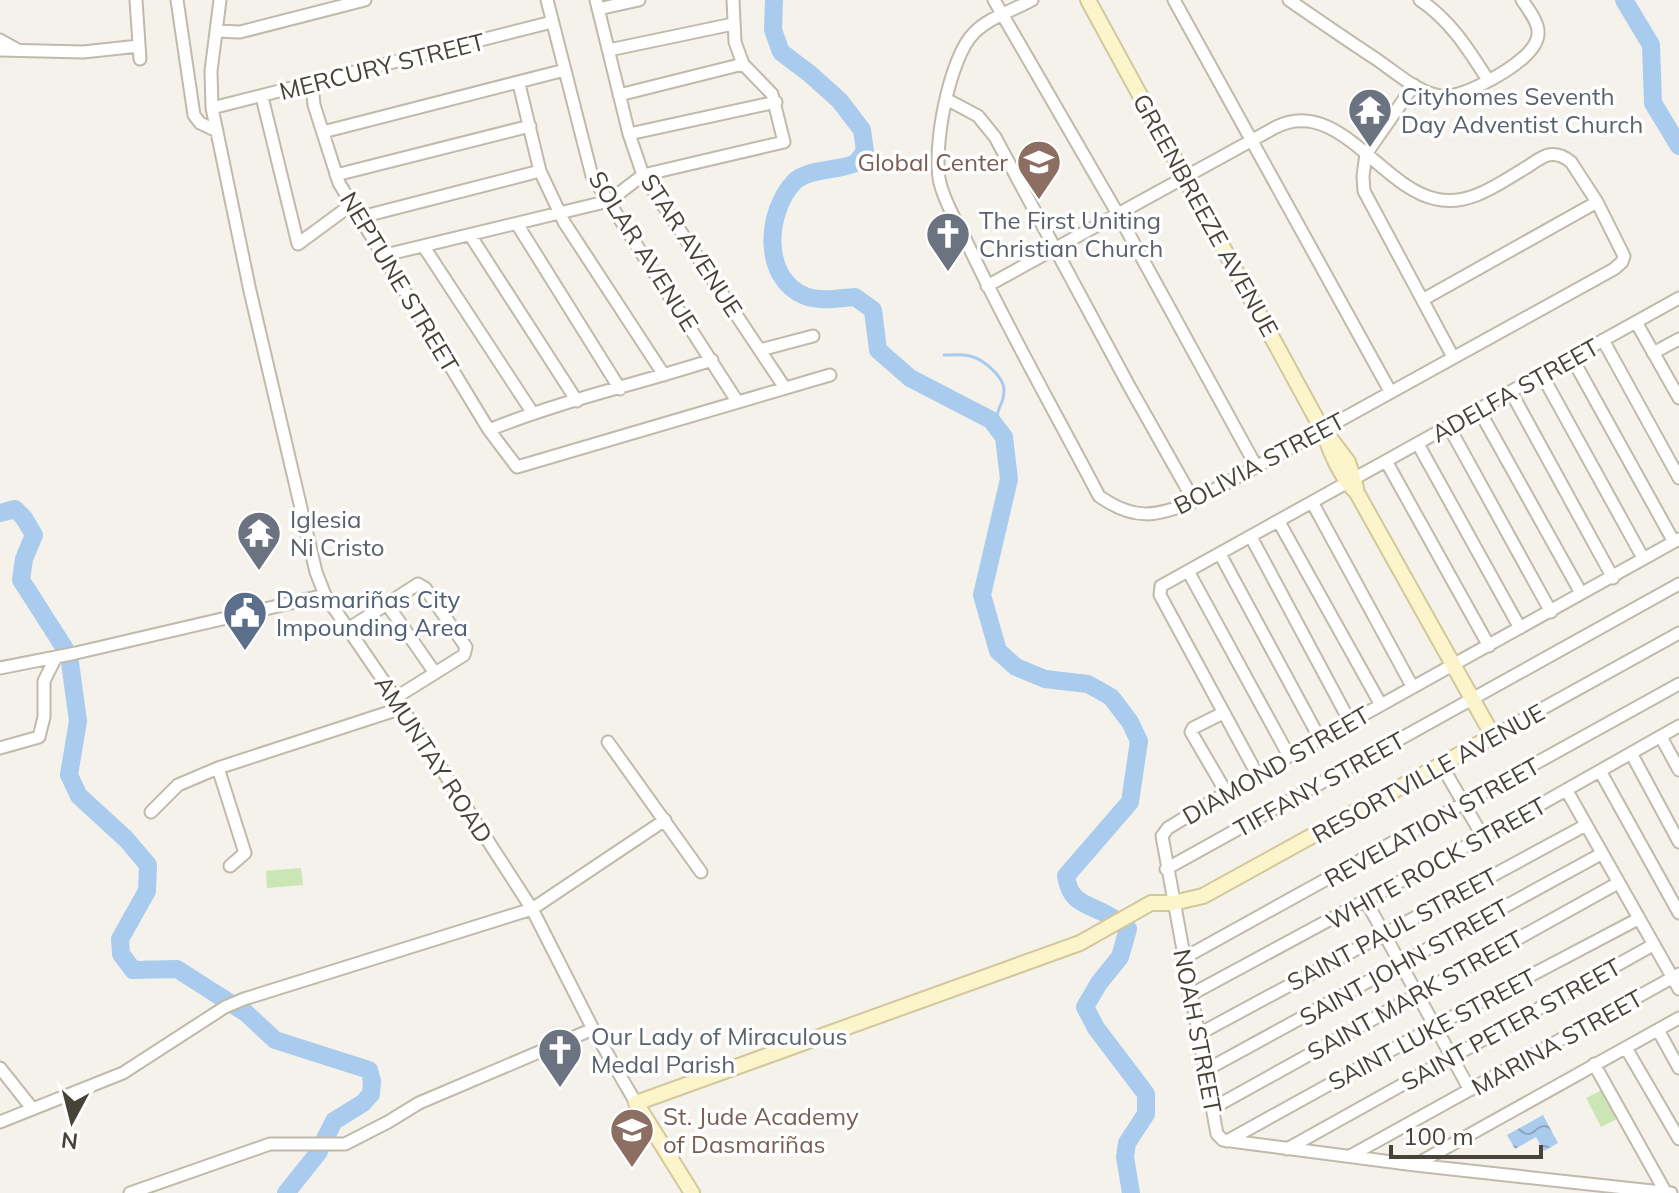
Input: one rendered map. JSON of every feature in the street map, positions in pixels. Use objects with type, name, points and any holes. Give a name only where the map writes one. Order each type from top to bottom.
[{"type":"street","points":[[0,50],[139,53],[136,0]]},
{"type":"street","points":[[177,0],[194,115],[200,123],[217,131]]},
{"type":"street","points":[[212,108],[211,71],[220,0]]},
{"type":"street","name":"SOLAR AVENUE","points":[[547,0],[592,176],[737,401]]},
{"type":"street","points":[[597,4],[639,0]]},
{"type":"street","points":[[385,255],[609,201],[643,175],[784,142],[776,102],[743,64],[735,42],[733,0]]},
{"type":"street","points":[[994,0],[1119,216],[1256,466]]},
{"type":"street","name":"BOLIVIA STREET","points":[[1032,0],[973,33],[959,53],[948,85],[940,140],[941,187],[953,220],[967,241],[987,286],[1099,496],[1115,507],[1142,514],[1167,513],[1194,501],[1622,262],[1623,249],[1597,202]]},
{"type":"street","name":"GREENBREEZE AVENUE","points":[[1088,0],[1323,431],[1339,448],[1353,484],[1493,736]]},
{"type":"street","points":[[1174,0],[1390,391]]},
{"type":"street","points":[[1289,0],[1414,85],[1439,96],[1453,95],[1488,80],[1525,56],[1537,43],[1538,27],[1522,0]]},
{"type":"street","points":[[1420,0],[1458,34],[1488,80]]},
{"type":"street","points":[[216,31],[240,32],[358,1]]},
{"type":"street","name":"STAR AVENUE","points":[[597,4],[629,134],[643,175],[785,388]]},
{"type":"street","name":"MERCURY STREET","points":[[212,108],[552,22]]},
{"type":"street","points":[[609,50],[733,24]]},
{"type":"street","points":[[0,40],[18,50]]},
{"type":"street","points":[[619,95],[743,64]]},
{"type":"street","points":[[323,132],[565,70]]},
{"type":"street","name":"NEPTUNE STREET","points":[[312,84],[314,105],[336,175],[351,205],[385,255],[489,430],[517,467],[737,401]]},
{"type":"street","points":[[519,84],[540,171],[560,213],[664,375]]},
{"type":"street","points":[[1414,85],[1366,154],[1364,191],[1453,357]]},
{"type":"street","points":[[262,97],[298,244],[351,205]]},
{"type":"street","points":[[948,100],[965,107],[988,127],[1194,501]]},
{"type":"street","points":[[629,134],[776,102]]},
{"type":"street","name":"AMUNTAY ROAD","points":[[212,108],[261,336],[316,572],[325,595],[532,909],[593,1029],[692,1193]]},
{"type":"street","points":[[987,286],[1287,122],[1311,121],[1335,131],[1428,198],[1453,201],[1488,190],[1547,155],[1556,155],[1571,162],[1597,202],[1424,299]]},
{"type":"street","points":[[336,175],[530,126]]},
{"type":"street","points":[[361,217],[540,171]]},
{"type":"street","points":[[517,224],[620,389]]},
{"type":"street","points":[[470,235],[577,401]]},
{"type":"street","points":[[424,247],[532,412]]},
{"type":"street","name":"ADELFA STREET","points":[[1223,713],[1159,590],[1161,586],[1312,502],[1353,484],[1386,461],[1679,298]]},
{"type":"street","points":[[1636,322],[1653,353],[1675,381],[1679,398]]},
{"type":"street","points":[[760,350],[813,336]]},
{"type":"street","points":[[1653,353],[1679,339]]},
{"type":"street","points":[[1603,340],[1679,478]]},
{"type":"street","points":[[1572,358],[1676,541]]},
{"type":"street","points":[[489,430],[532,412],[712,360]]},
{"type":"street","points":[[737,401],[830,375]]},
{"type":"street","points":[[1542,375],[1643,558]]},
{"type":"street","points":[[1511,392],[1613,578]]},
{"type":"street","points":[[1479,410],[1581,593]]},
{"type":"street","points":[[1449,427],[1551,612]]},
{"type":"street","points":[[1418,444],[1520,628]]},
{"type":"street","points":[[1386,461],[1489,646]]},
{"type":"street","points":[[1312,502],[1412,686]]},
{"type":"street","points":[[1279,522],[1381,705]]},
{"type":"street","points":[[1251,537],[1350,722]]},
{"type":"street","name":"DIAMOND STREET","points":[[1173,903],[1166,869],[1164,832],[1257,774],[1676,541]]},
{"type":"street","points":[[1220,554],[1320,739]]},
{"type":"street","points":[[1188,571],[1289,756]]},
{"type":"street","points":[[151,812],[178,785],[399,703],[435,673],[464,655],[466,647],[422,584],[348,629]]},
{"type":"street","name":"TIFFANY STREET","points":[[1166,869],[1679,584]]},
{"type":"street","points":[[0,668],[325,595]]},
{"type":"street","points":[[387,604],[435,673]]},
{"type":"street","name":"RESORTVILLE AVENUE","points":[[636,1103],[1080,943],[1138,913],[1215,890],[1679,633]]},
{"type":"street","points":[[0,748],[39,737],[44,717],[44,681],[58,656]]},
{"type":"street","name":"REVELATION STREET","points":[[1184,958],[1679,684]]},
{"type":"street","points":[[1226,792],[1191,732],[1193,728],[1223,713],[1257,774]]},
{"type":"street","name":"WHITE ROCK STREET","points":[[1190,995],[1567,791],[1679,726]]},
{"type":"street","points":[[1661,737],[1679,770]]},
{"type":"street","points":[[608,742],[701,872]]},
{"type":"street","points":[[1631,753],[1679,842]]},
{"type":"street","points":[[1442,766],[1483,837]]},
{"type":"street","points":[[218,768],[245,853],[230,866]]},
{"type":"street","points":[[1600,771],[1679,913]]},
{"type":"street","points":[[1567,791],[1653,945],[1676,976],[1679,989]]},
{"type":"street","points":[[0,1122],[31,1107],[123,1073],[225,1007],[244,999],[532,909],[665,820]]},
{"type":"street","name":"SAINT PAUL STREET","points":[[1199,1034],[1586,825]]},
{"type":"street","name":"SAINT JOHN STREET","points":[[1206,1070],[1601,854]]},
{"type":"street","name":"SAINT MARK STREET","points":[[1213,1108],[1618,883]]},
{"type":"street","points":[[1366,901],[1470,1090]]},
{"type":"street","name":"NOAH STREET","points":[[1173,903],[1217,1134],[1227,1141],[1667,1193]]},
{"type":"street","name":"SAINT LUKE STREET","points":[[1227,1141],[1638,919]]},
{"type":"street","name":"SAINT PETER STREET","points":[[1286,1149],[1653,945]]},
{"type":"street","name":"MARINA STREET","points":[[1350,1156],[1676,976]]},
{"type":"street","points":[[1415,1165],[1679,1018]]},
{"type":"street","points":[[130,1193],[270,1144],[345,1144],[419,1103],[593,1029]]},
{"type":"street","points":[[1658,1030],[1679,1068]]},
{"type":"street","points":[[1626,1048],[1679,1139]]},
{"type":"street","points":[[1594,1064],[1667,1193]]},
{"type":"street","points":[[0,1068],[31,1107]]},
{"type":"green space","points":[[301,868],[303,885],[267,888],[266,871]]},
{"type":"green space","points":[[1606,1088],[1621,1117],[1601,1127],[1586,1098]]},
{"type":"water","points":[[1543,1115],[1558,1143],[1544,1151],[1536,1137],[1515,1149],[1507,1135]]},
{"type":"waterway","points":[[774,0],[773,30],[781,52],[840,101],[862,130],[865,151],[853,164],[799,178],[785,195],[778,210],[772,244],[781,275],[791,287],[811,298],[855,297],[873,310],[878,350],[910,378],[991,420],[1004,437],[1009,479],[982,595],[998,651],[1016,667],[1045,679],[1088,684],[1111,697],[1130,722],[1139,741],[1130,802],[1066,876],[1075,897],[1128,929],[1120,957],[1085,1007],[1096,1028],[1146,1094],[1146,1114],[1127,1143],[1125,1157],[1131,1193]]},
{"type":"waterway","points":[[1624,0],[1651,45],[1653,103],[1679,146]]},
{"type":"waterway","points":[[944,355],[975,358],[987,365],[1001,380],[1004,391],[997,415],[997,428]]},
{"type":"waterway","points":[[0,513],[15,509],[34,535],[24,559],[21,580],[69,655],[78,721],[69,775],[79,796],[126,839],[148,865],[147,891],[120,939],[121,954],[133,970],[177,969],[246,1013],[275,1040],[369,1070],[371,1094],[363,1103],[334,1121],[318,1153],[286,1193]]},
{"type":"place","name":"Cityhomes Seventh Day Adventist Church","points":[[1370,149]]},
{"type":"place","name":"Global Center","points":[[1039,201]]},
{"type":"place","name":"The First Uniting Christian Church","points":[[948,273]]},
{"type":"place","name":"Iglesia Ni Cristo","points":[[259,572]]},
{"type":"place","name":"Dasmariñas City Impounding Area","points":[[245,652]]},
{"type":"place","name":"Our Lady of Miraculous Medal Parish","points":[[560,1089]]},
{"type":"place","name":"St. Jude Academy of Dasmariñas","points":[[632,1169]]}]
